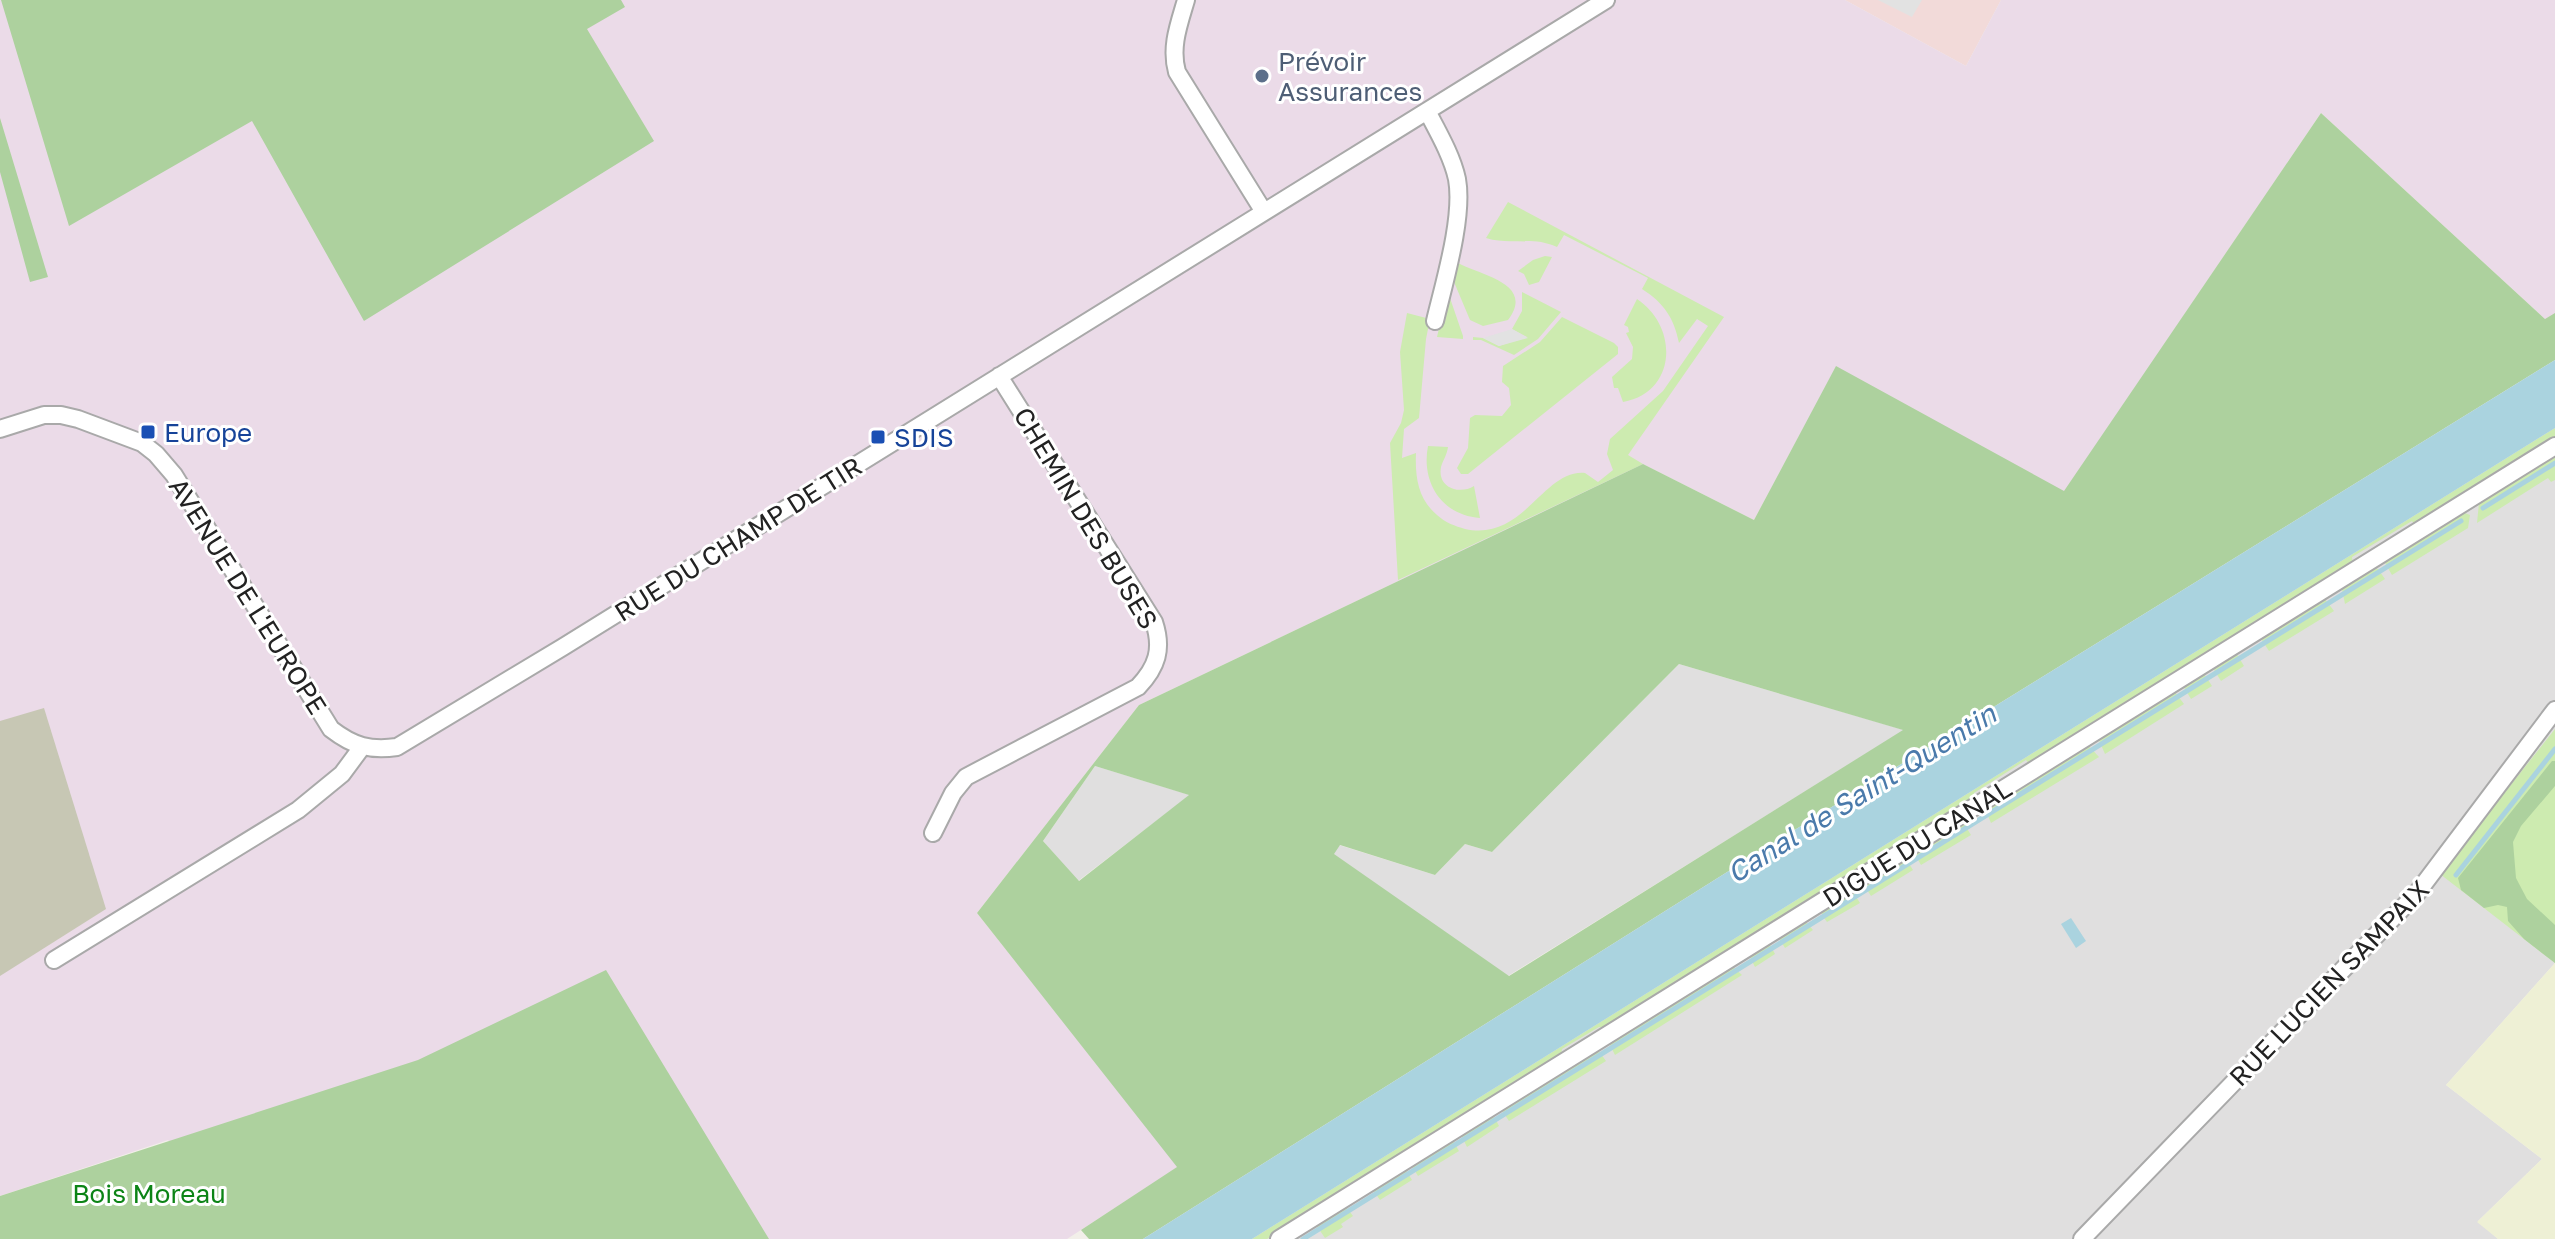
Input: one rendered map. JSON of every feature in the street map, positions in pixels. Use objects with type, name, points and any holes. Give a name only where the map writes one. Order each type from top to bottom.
[{"type":"street","points":[[1186,0],[1174,43],[1177,72],[1264,212]]},
{"type":"street","name":"RUE DU CHAMP DE TIR","points":[[362,747],[388,748],[413,739],[1606,0]]},
{"type":"street","points":[[1427,111],[1455,172],[1459,192],[1455,227],[1435,321]]},
{"type":"street","name":"CHEMIN DES BUSES","points":[[933,833],[953,793],[966,777],[1138,687],[1155,668],[1158,657],[1158,635],[1154,622],[999,376]]},
{"type":"street","name":"AVENUE DE L'EUROPE","points":[[0,429],[44,415],[61,415],[116,431],[142,443],[156,454],[174,475],[327,723],[343,738],[362,747]]},
{"type":"street","name":"DIGUE DU CANAL","points":[[1279,1239],[2555,446]]},
{"type":"street","name":"RUE LUCIEN SAMPAIX","points":[[2082,1239],[2417,893],[2555,710]]},
{"type":"street","points":[[54,960],[298,810],[342,774],[362,747]]},
{"type":"shaded area","points":[[0,0],[1845,0],[1966,66],[2001,0],[2555,0],[2555,314],[2545,319],[2321,113],[2064,492],[1836,367],[1754,520],[1643,464],[1139,705],[977,913],[1178,1167],[1067,1239],[245,1239],[168,1140],[0,1196]]},
{"type":"shaded area","points":[[1845,0],[2001,0],[1966,66]]},
{"type":"shaded area","points":[[1878,0],[1922,0],[1912,17]]},
{"type":"shaded area","points":[[1512,329],[1528,338],[1499,346],[1483,338]]},
{"type":"shaded area","points":[[2555,428],[2555,963],[2446,1085],[2542,1159],[2478,1221],[2498,1239],[1252,1239]]},
{"type":"shaded area","points":[[1679,664],[1904,730],[1508,976],[1333,854],[1339,845],[1435,875],[1465,844],[1492,852]]},
{"type":"shaded area","points":[[44,708],[106,909],[0,976],[0,721]]},
{"type":"shaded area","points":[[1095,766],[1190,795],[1078,881],[1043,841]]},
{"type":"shaded area","points":[[2555,963],[2555,1239],[2498,1239],[2477,1222],[2542,1159],[2446,1085]]},
{"type":"green space","points":[[1,0],[621,0],[625,7],[587,29],[654,141],[364,321],[252,121],[69,226]]},
{"type":"green space","points":[[2321,113],[2545,319],[2555,313],[2555,360],[1767,847],[1143,1239],[1089,1239],[1081,1230],[1177,1167],[977,913],[1139,705],[1643,464],[1754,520],[1836,366],[2064,491]],"holes":[[[1679,664],[1903,730],[1509,976],[1334,854],[1340,845],[1435,875],[1465,844],[1492,852]],[[1095,766],[1189,795],[1079,881],[1043,841]]]},
{"type":"green space","points":[[0,118],[48,277],[30,282],[0,172]]},
{"type":"green space","points":[[1508,202],[1724,317],[1628,455],[1643,464],[1398,580],[1390,443],[1404,410],[1400,352],[1407,313],[1430,319],[1419,418],[1404,429],[1402,458],[1416,453],[1419,487],[1437,515],[1461,528],[1485,530],[1503,525],[1518,516],[1557,482],[1570,475],[1585,473],[1598,482],[1613,470],[1607,454],[1610,439],[1663,391],[1708,326],[1697,319],[1679,343],[1667,312],[1642,289],[1648,278],[1564,235],[1557,247],[1548,243],[1486,238]]},
{"type":"green space","points":[[1545,256],[1552,257],[1539,282],[1529,285],[1524,274],[1518,271]]},
{"type":"green space","points":[[1458,263],[1510,289],[1515,297],[1515,307],[1508,320],[1483,326],[1470,320],[1454,282]]},
{"type":"green space","points":[[1522,292],[1561,312],[1538,339],[1514,355],[1481,340],[1473,340],[1473,337],[1483,338],[1499,346],[1527,337],[1512,329],[1522,311]]},
{"type":"green space","points":[[1450,298],[1463,339],[1437,337],[1441,320],[1445,321]]},
{"type":"green space","points":[[1637,299],[1651,311],[1660,326],[1666,357],[1654,386],[1641,396],[1623,402],[1618,388],[1614,388],[1612,377],[1632,359],[1633,347],[1626,333],[1629,332],[1628,327],[1624,325]]},
{"type":"green space","points":[[1562,317],[1614,343],[1618,354],[1468,474],[1461,474],[1457,468],[1468,448],[1470,418],[1475,415],[1502,416],[1511,405],[1509,388],[1502,382],[1503,366],[1540,342]]},
{"type":"green space","points":[[2555,428],[2555,437],[2415,525],[2412,521],[2352,557],[2353,565],[2030,765],[2026,760],[1974,793],[1975,800],[1606,1028],[1599,1027],[1562,1049],[1561,1056],[1267,1239],[1252,1239]]},
{"type":"green space","points":[[1428,446],[1448,447],[1441,467],[1442,480],[1456,489],[1474,486],[1480,518],[1454,511],[1437,494],[1428,472]]},
{"type":"green space","points":[[2555,450],[2555,480],[2551,482],[2548,478],[2477,523],[2483,495]]},
{"type":"green space","points":[[2460,511],[2470,515],[2468,528],[2392,575],[2385,563],[2386,557]]},
{"type":"green space","points":[[2373,567],[2385,579],[2345,604],[2341,584]]},
{"type":"green space","points":[[2320,597],[2334,611],[2269,651],[2260,637]]},
{"type":"green space","points":[[2235,651],[2244,666],[2221,681],[2211,665]]},
{"type":"green space","points":[[2203,672],[2212,686],[2191,699],[2183,686]]},
{"type":"green space","points":[[2170,691],[2175,692],[2184,704],[2105,754],[2098,738]]},
{"type":"green space","points":[[2555,729],[2555,963],[2440,874]]},
{"type":"green space","points":[[2088,745],[2099,757],[1991,823],[1985,809]]},
{"type":"green space","points":[[2555,761],[2555,786],[2521,826],[2513,842],[2516,878],[2527,899],[2555,925],[2555,963],[2524,939],[2508,921],[2507,907],[2484,908],[2461,890],[2458,878]]},
{"type":"green space","points":[[1963,822],[1971,835],[1921,865],[1914,853]]},
{"type":"green space","points":[[1904,856],[1913,870],[1871,896],[1862,882]]},
{"type":"green space","points":[[1851,889],[1860,903],[1827,922],[1822,909]]},
{"type":"green space","points":[[1804,920],[1813,930],[1785,948],[1777,935]]},
{"type":"green space","points":[[1768,941],[1775,954],[1755,967],[1749,955]]},
{"type":"green space","points":[[1730,964],[1742,975],[1615,1055],[1610,1040]]},
{"type":"green space","name":"Bois Moreau","points":[[606,970],[769,1239],[0,1239],[0,1196],[418,1060]]},
{"type":"green space","points":[[1598,1050],[1606,1061],[1509,1121],[1503,1112],[1504,1107]]},
{"type":"green space","points":[[1488,1115],[1495,1118],[1499,1126],[1467,1147],[1460,1133]]},
{"type":"green space","points":[[1448,1140],[1453,1141],[1459,1151],[1418,1176],[1410,1163]]},
{"type":"green space","points":[[1404,1167],[1412,1180],[1380,1200],[1371,1187]]},
{"type":"green space","points":[[1344,1204],[1353,1216],[1341,1224],[1343,1227],[1325,1238],[1314,1222]]},
{"type":"water","name":"Canal de Saint-Quentin","points":[[2555,360],[2555,428],[1252,1239],[1143,1239],[1767,847]]},
{"type":"water","points":[[2071,918],[2086,941],[2076,948],[2061,924]]},
{"type":"waterway","points":[[2483,508],[2555,463]]},
{"type":"waterway","points":[[1303,1239],[2461,521]]},
{"type":"waterway","points":[[2456,875],[2555,749]]},
{"type":"place","name":"Prévoir Assurances","points":[[1262,76]]},
{"type":"place","name":"Europe","points":[[148,432]]},
{"type":"place","name":"SDIS","points":[[878,437]]}]
